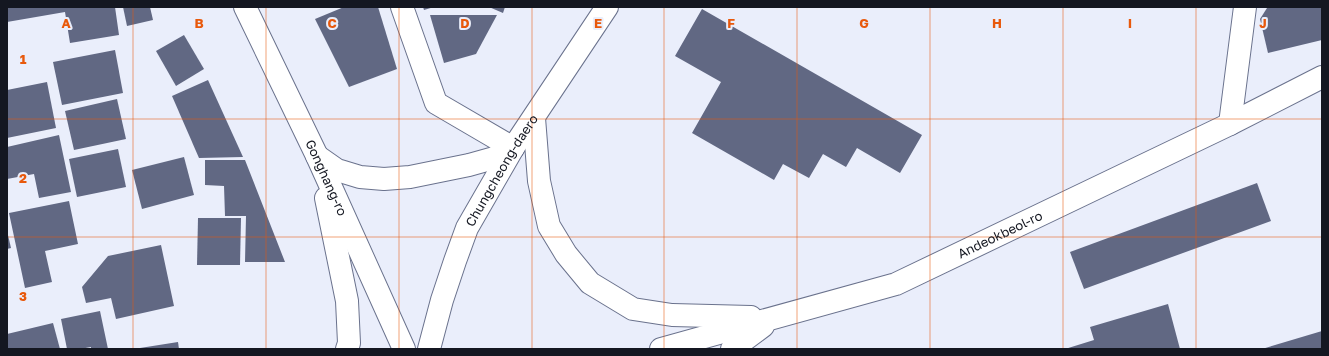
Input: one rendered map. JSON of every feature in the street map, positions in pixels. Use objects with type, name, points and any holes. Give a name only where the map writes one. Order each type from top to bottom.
[{"type":"street","name":"Gonghang-ro","points":[[245,7],[317,156],[404,349]]},
{"type":"street","points":[[402,7],[436,103],[513,148]]},
{"type":"street","name":"Chungcheong-daero","points":[[429,349],[444,294],[467,228],[513,148],[607,7]]},
{"type":"street","points":[[1230,124],[1244,7]]},
{"type":"street","name":"Andeokbeol-ro","points":[[661,349],[896,284],[1230,124],[1322,77]]},
{"type":"street","points":[[534,118],[539,181],[549,226],[566,254],[590,283],[633,309],[672,315],[774,318]]},
{"type":"street","points":[[317,156],[337,170],[360,176],[384,179],[424,174],[469,165],[494,158],[513,148]]},
{"type":"street","points":[[317,156],[347,301],[348,349]]},
{"type":"street","points":[[732,349],[774,318]]},
{"type":"building","points":[[7,7],[115,7],[119,35],[70,43],[65,12],[7,22]]},
{"type":"building","points":[[123,7],[150,7],[153,20],[127,26]]},
{"type":"building","points":[[344,7],[378,7],[397,69],[349,87],[315,19]]},
{"type":"building","points":[[423,7],[434,7],[424,10]]},
{"type":"building","points":[[489,7],[505,7],[503,13]]},
{"type":"building","points":[[1322,7],[1322,40],[1268,53],[1260,19],[1267,8]]},
{"type":"building","points":[[702,9],[922,135],[900,173],[857,148],[846,167],[823,154],[809,178],[783,164],[774,180],[692,133],[721,82],[675,56]]},
{"type":"building","points":[[430,15],[497,15],[476,54],[444,63]]},
{"type":"building","points":[[184,35],[204,69],[176,86],[156,51]]},
{"type":"building","points":[[115,50],[123,93],[62,105],[53,62]]},
{"type":"building","points":[[208,80],[243,157],[199,158],[172,96]]},
{"type":"building","points":[[47,82],[56,128],[7,138],[7,90]]},
{"type":"building","points":[[117,99],[126,139],[74,150],[65,111]]},
{"type":"building","points":[[59,135],[71,192],[39,198],[34,174],[7,179],[7,147]]},
{"type":"building","points":[[118,149],[126,187],[77,197],[69,159]]},
{"type":"building","points":[[184,157],[194,195],[142,209],[132,170]]},
{"type":"building","points":[[205,160],[245,160],[285,262],[245,262],[246,216],[225,216],[224,186],[205,185]]},
{"type":"building","points":[[1257,183],[1271,221],[1084,289],[1070,252]]},
{"type":"building","points":[[69,201],[78,244],[45,251],[52,282],[25,288],[9,213]]},
{"type":"building","points":[[198,218],[241,218],[240,265],[197,265]]},
{"type":"building","points":[[7,231],[11,248],[7,249]]},
{"type":"building","points":[[161,245],[174,306],[116,319],[111,298],[86,303],[82,287],[108,256]]},
{"type":"building","points":[[1168,304],[1180,349],[1065,349],[1094,340],[1090,327]]},
{"type":"building","points":[[100,311],[108,349],[91,349],[91,347],[67,349],[61,319]]},
{"type":"building","points":[[53,323],[60,349],[7,349],[7,334]]},
{"type":"building","points":[[1322,331],[1322,349],[1262,349]]},
{"type":"building","points":[[178,342],[179,349],[140,349],[140,348]]}]
